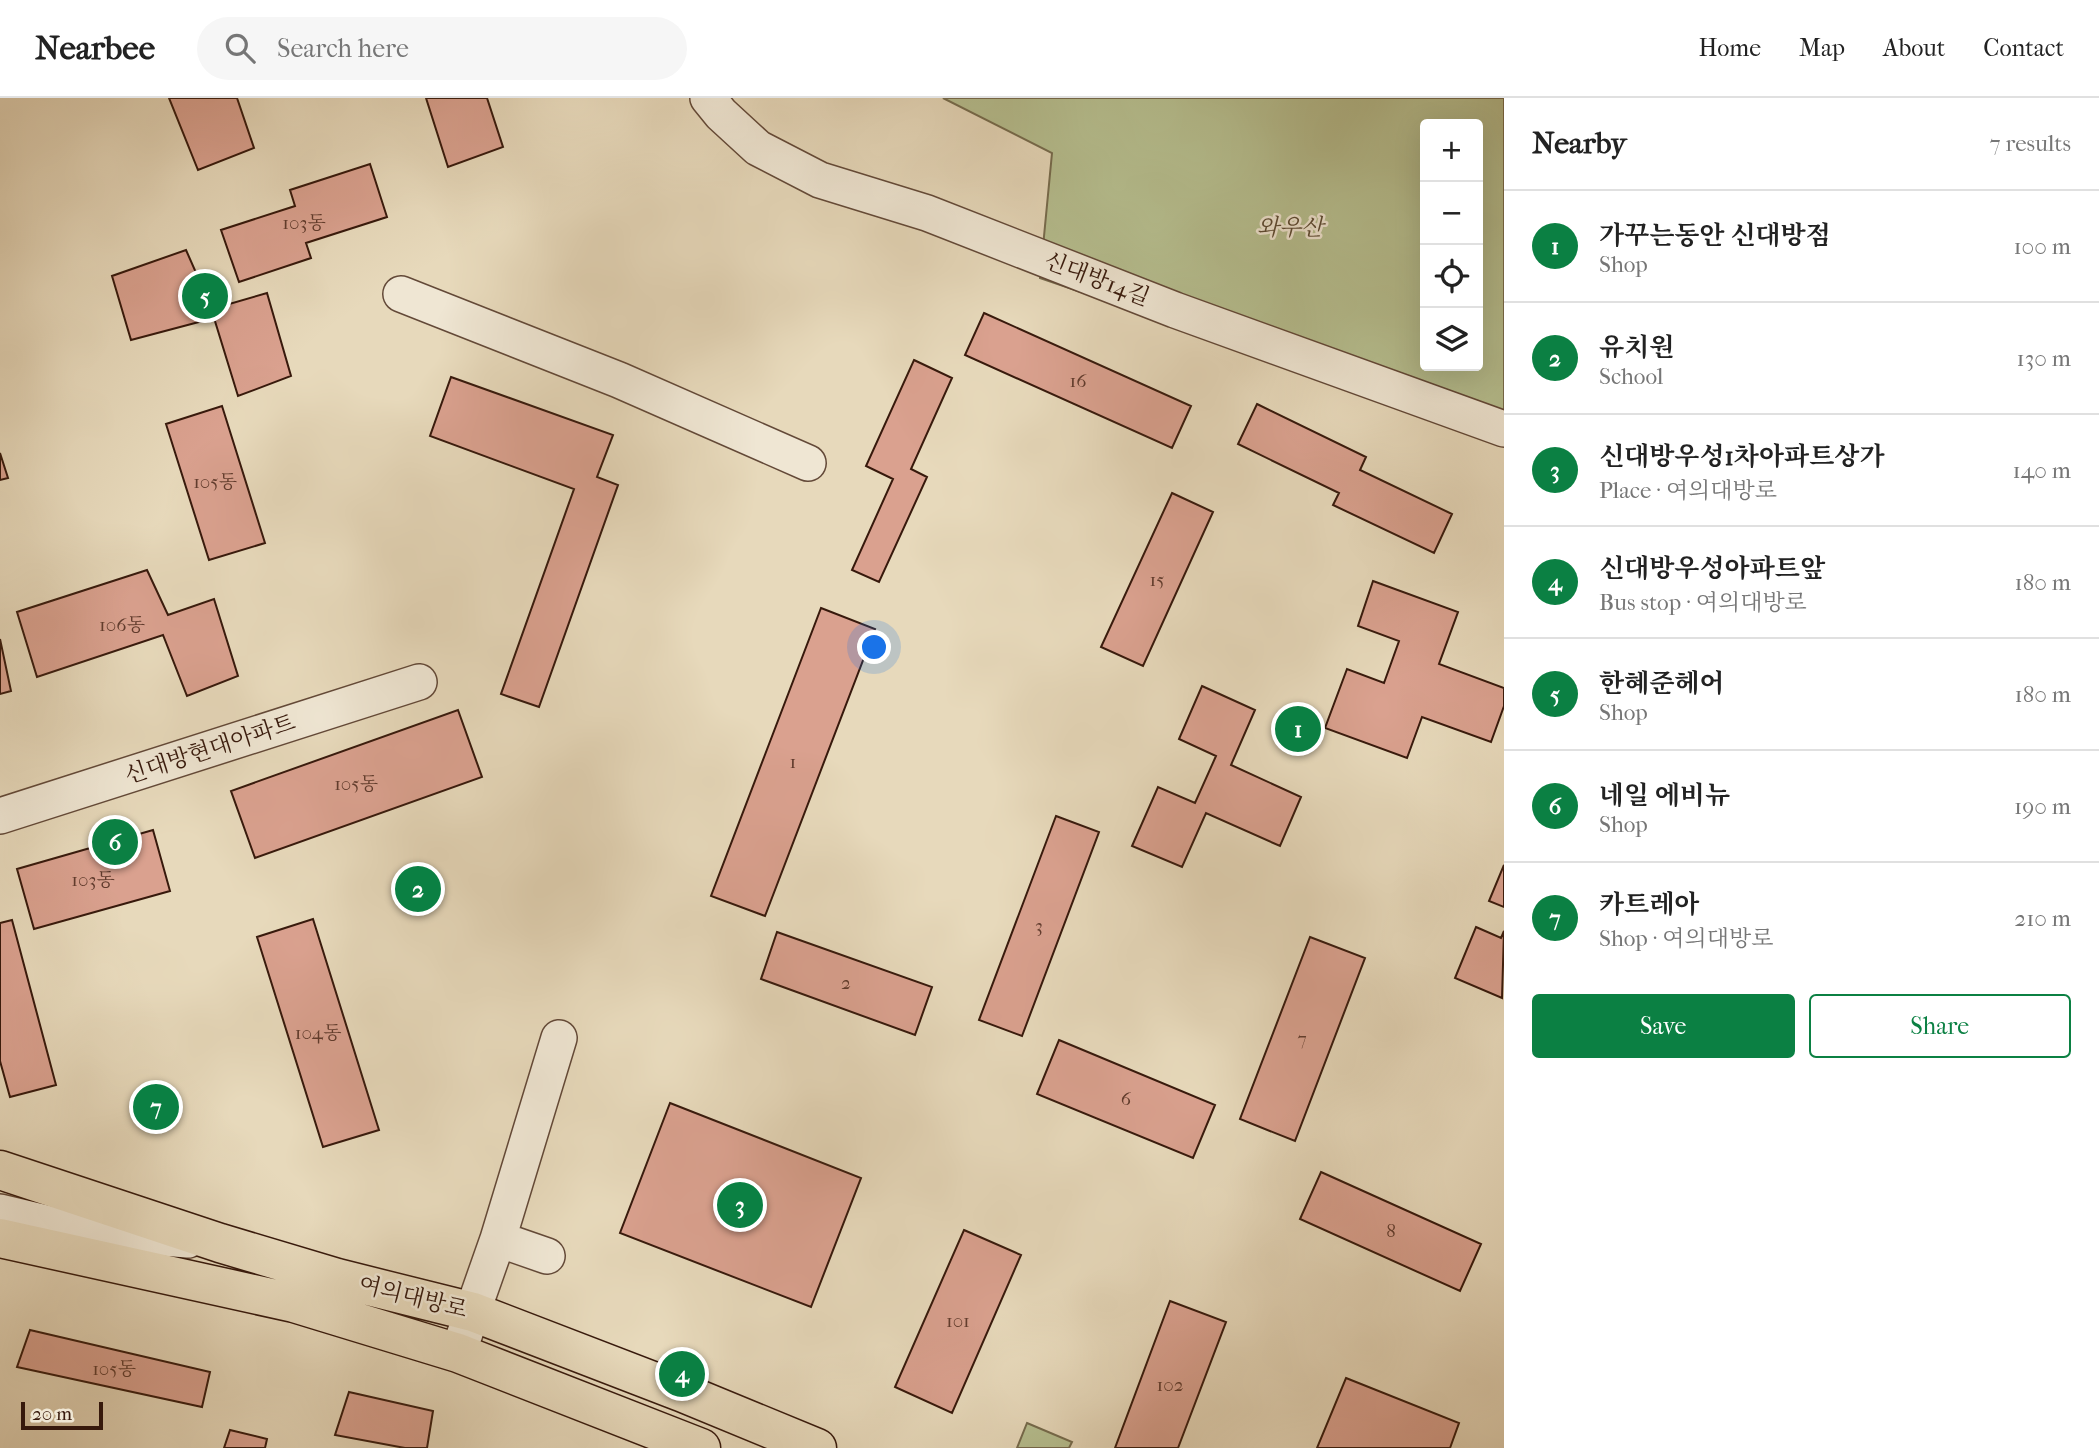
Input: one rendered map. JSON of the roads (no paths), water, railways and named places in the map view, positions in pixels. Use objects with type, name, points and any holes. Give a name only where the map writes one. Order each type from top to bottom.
[{"type":"main road","name":"여의대방로","points":[[0,1170],[220,1243],[337,1278],[473,1312],[817,1448]]},
{"type":"main road","name":"여의대방로","points":[[0,1238],[294,1303],[458,1353],[677,1444]]},
{"type":"street","name":"신대방14길","points":[[708,98],[721,114],[758,148],[820,180],[927,213],[1175,310],[1504,429]]},
{"type":"street","points":[[401,294],[619,380],[808,463]]},
{"type":"street","name":"신대방현대아파트","points":[[0,816],[419,682]]},
{"type":"street","points":[[458,1353],[498,1239],[559,1038]]},
{"type":"street","points":[[0,1212],[84,1232],[220,1243]]},
{"type":"street","points":[[0,1231],[64,1251]]},
{"type":"street","points":[[498,1239],[547,1256]]},
{"type":"street","points":[[332,1316],[337,1278]]},
{"type":"place","name":"한혜준헤어","points":[[205,296]]},
{"type":"place","name":"가꾸는동안 신대방점","points":[[1298,729]]},
{"type":"place","name":"네일 에비뉴","points":[[115,842]]},
{"type":"place","name":"유치원","points":[[418,889]]},
{"type":"place","name":"카트레아","points":[[156,1107]]},
{"type":"place","name":"신대방우성1차아파트상가","points":[[740,1205]]},
{"type":"place","name":"신대방우성아파트앞","points":[[682,1374]]},
{"type":"park label","name":"와우산","points":[[1290,227]]}]
